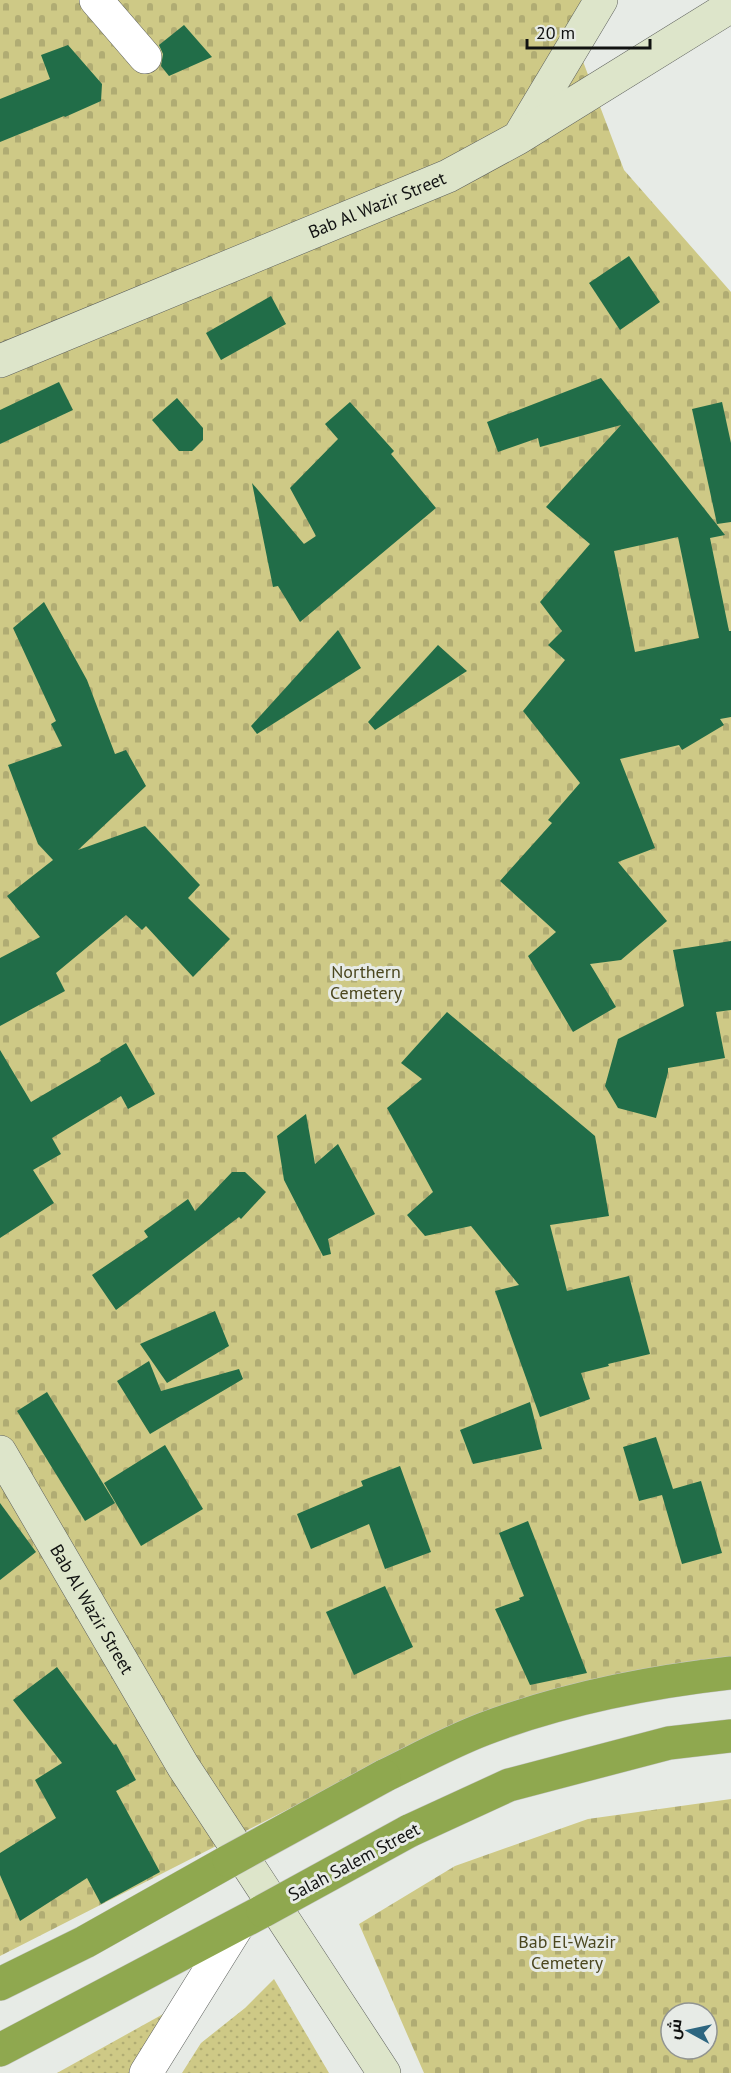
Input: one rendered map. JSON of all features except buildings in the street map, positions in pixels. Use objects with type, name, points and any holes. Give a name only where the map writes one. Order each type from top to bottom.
[{"type":"highway","points":[[0,1984],[85,1942],[384,1776],[483,1729],[550,1708],[678,1678],[731,1673]]},
{"type":"highway","name":"Salah Salem Street","points":[[0,2050],[409,1831],[509,1785],[669,1743],[731,1736]]},
{"type":"street","points":[[96,0],[145,57]]},
{"type":"street","points":[[518,138],[601,0]]},
{"type":"street","name":"Bab Al Wazir Street","points":[[0,361],[448,176],[518,138],[731,6]]},
{"type":"street","name":"Bab Al Wazir Street","points":[[0,1452],[183,1766],[384,2073]]},
{"type":"street","points":[[146,2073],[250,1918]]},
{"type":"green space","name":"Northern Cemetery","points":[[0,0],[582,0],[570,27],[624,170],[731,292],[731,1673],[381,1762],[0,1956]]},
{"type":"green space","name":"Bab El-Wazir Cemetery","points":[[731,1799],[731,2073],[424,2073],[359,1924],[455,1866],[588,1819]]},
{"type":"green space","points":[[274,1979],[329,2073],[182,2073],[201,2043],[245,2008]]},
{"type":"green space","points":[[174,2008],[134,2073],[57,2073]]}]
